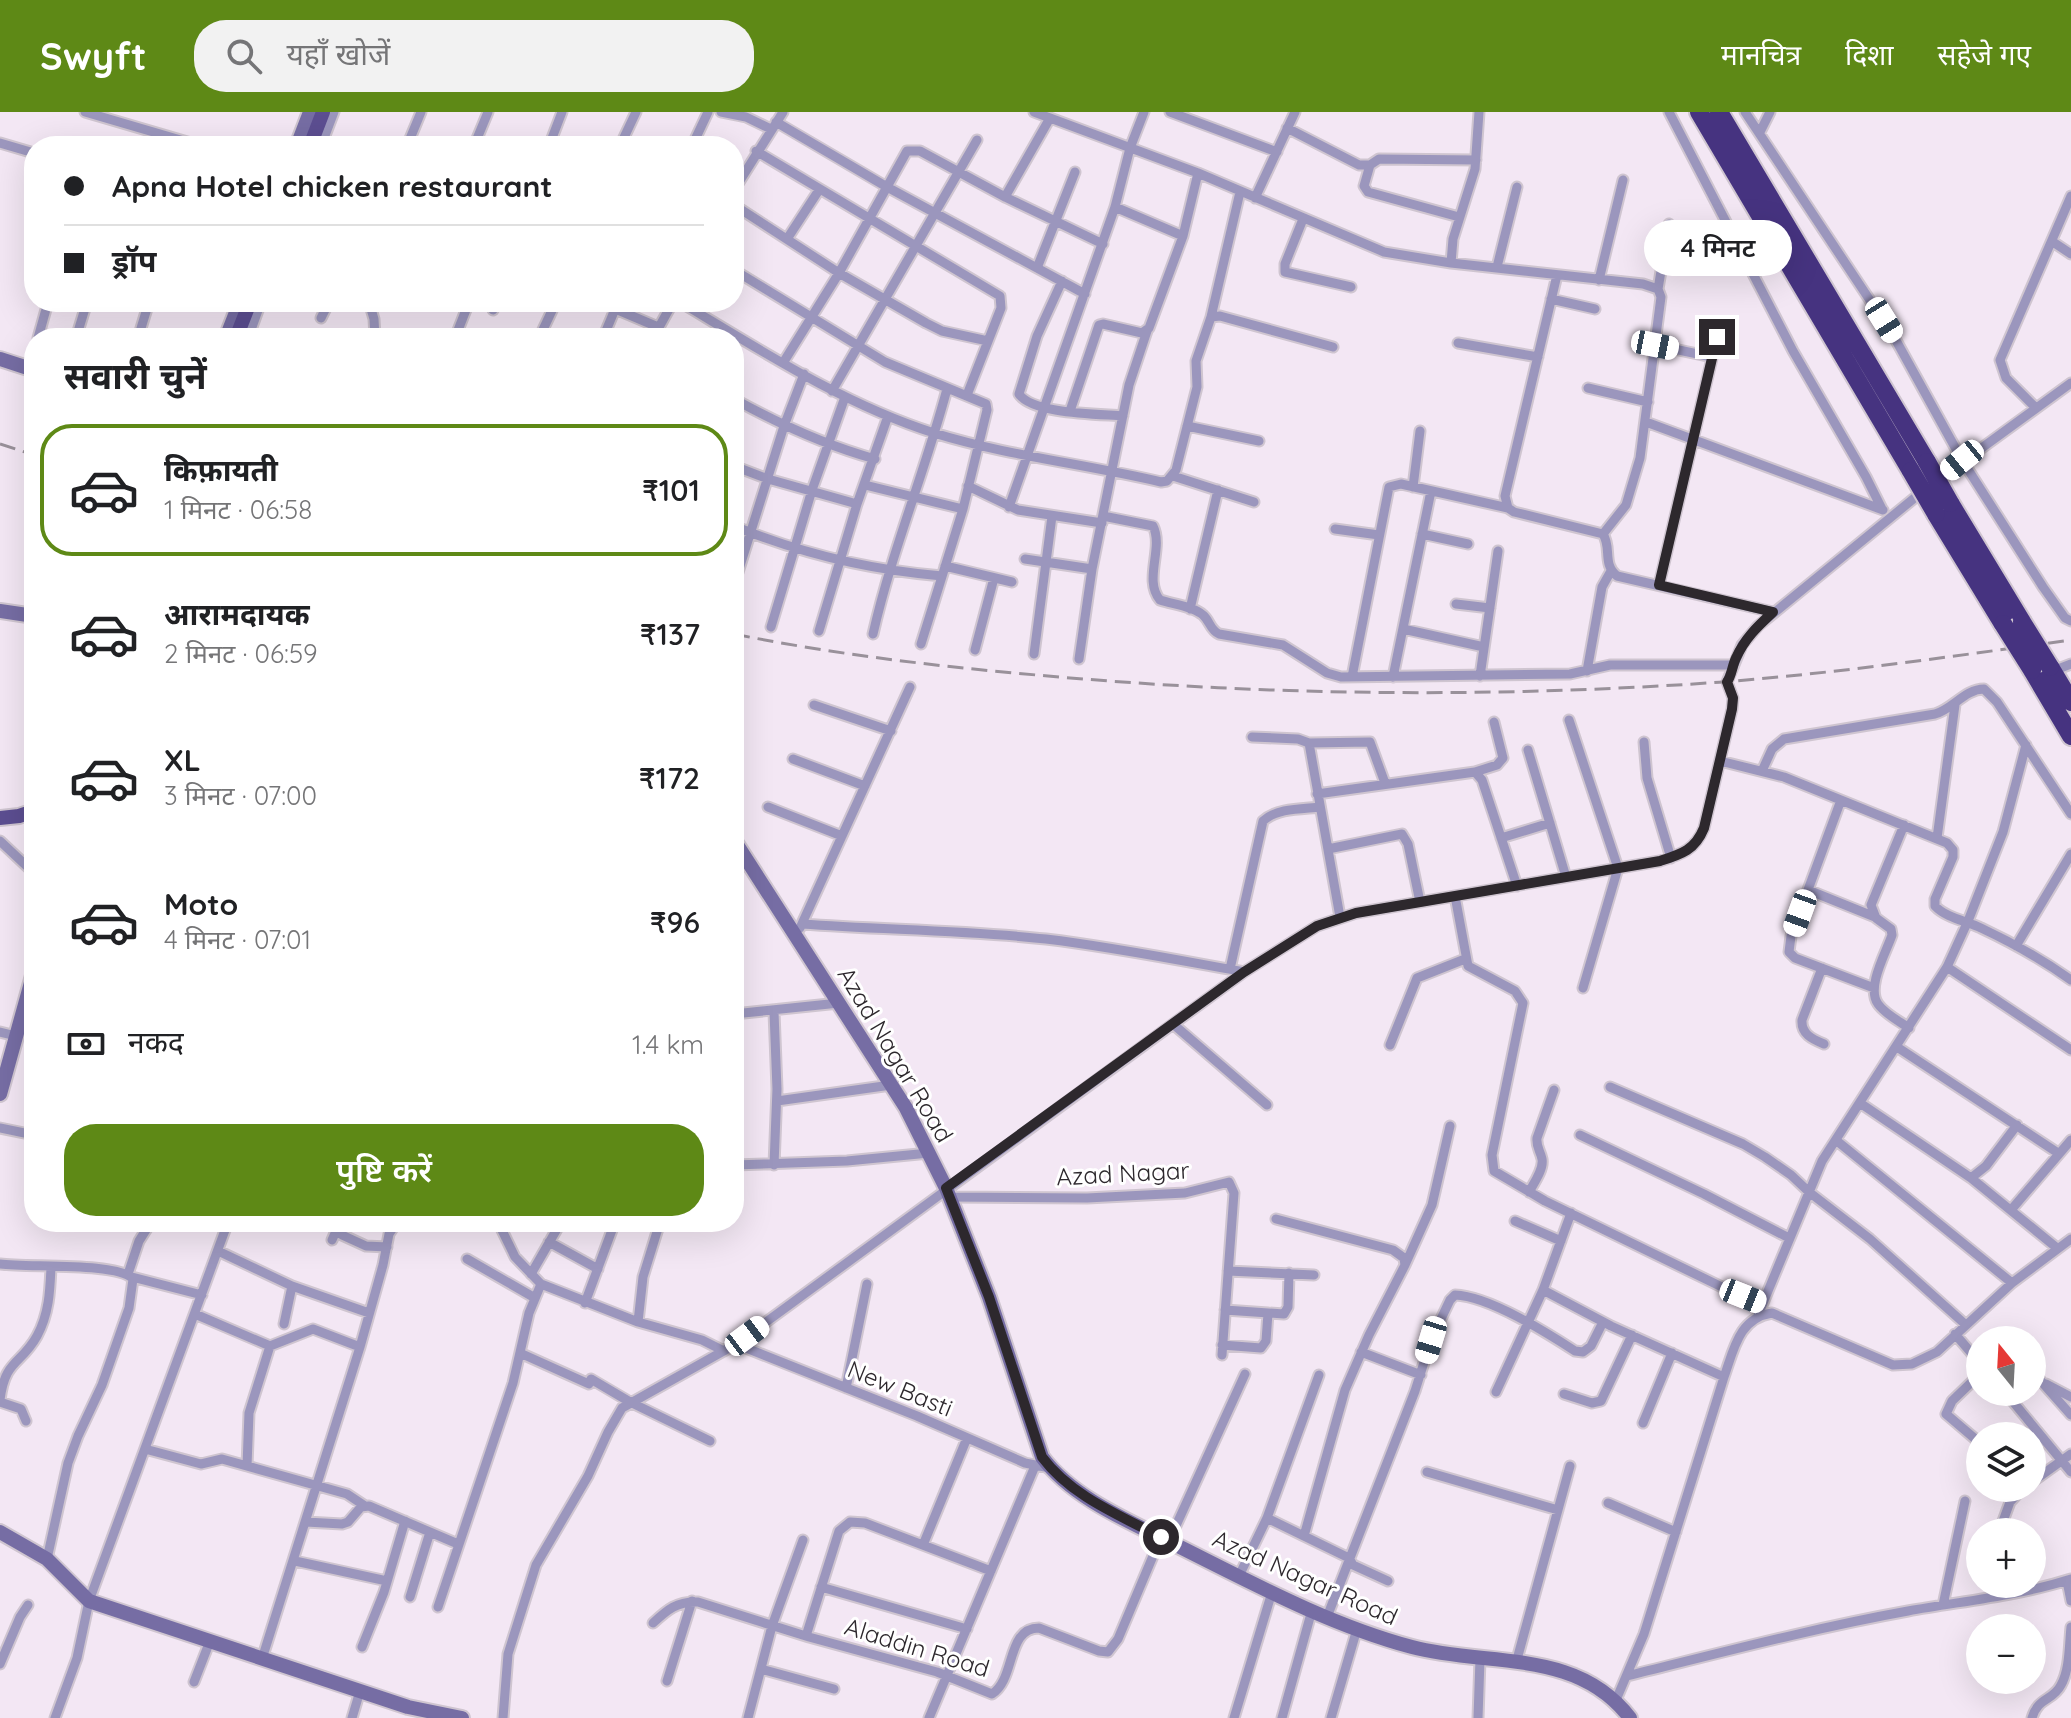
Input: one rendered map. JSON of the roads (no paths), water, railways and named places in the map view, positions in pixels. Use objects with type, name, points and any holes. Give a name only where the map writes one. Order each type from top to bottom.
[{"type":"highway","points":[[1699,112],[1919,466]]},
{"type":"highway","points":[[1719,112],[1943,508],[2003,624],[2071,702]]},
{"type":"highway","points":[[1943,508],[2022,622],[2045,669],[2071,736]]},
{"type":"main road","points":[[314,136],[323,112]]},
{"type":"main road","points":[[0,818],[24,814]]},
{"type":"street","points":[[85,112],[167,136]]},
{"type":"street","points":[[301,136],[310,112]]},
{"type":"street","points":[[325,136],[334,112]]},
{"type":"street","points":[[411,136],[421,112]]},
{"type":"street","points":[[478,136],[488,112]]},
{"type":"street","points":[[555,136],[562,112]]},
{"type":"street","points":[[625,136],[636,112]]},
{"type":"street","points":[[697,136],[708,112]]},
{"type":"street","points":[[721,112],[774,125],[1085,294]]},
{"type":"street","points":[[744,172],[783,112]]},
{"type":"street","points":[[1034,112],[1198,173],[1384,252],[1451,263],[1643,284],[1658,289]]},
{"type":"street","points":[[1009,507],[1103,244],[1130,148],[1144,112]]},
{"type":"street","points":[[1170,112],[1277,152]]},
{"type":"street","points":[[1255,198],[1295,112]]},
{"type":"street","points":[[1451,263],[1459,217],[1476,160],[1479,112]]},
{"type":"street","points":[[1669,112],[1793,351],[1882,509]]},
{"type":"street","points":[[1745,112],[1893,335],[1962,460],[2043,587],[2065,618],[2071,621]]},
{"type":"street","points":[[1760,132],[1770,112]]},
{"type":"street","points":[[1005,197],[1050,118]]},
{"type":"street","points":[[1287,128],[1359,165],[1370,165],[1379,159],[1476,160]]},
{"type":"street","points":[[832,391],[977,140]]},
{"type":"street","points":[[0,143],[24,150]]},
{"type":"street","points":[[783,363],[839,273],[903,156],[913,149],[1103,244]]},
{"type":"street","points":[[756,151],[1000,296],[1001,308],[967,395]]},
{"type":"street","points":[[1370,165],[1364,186],[1368,192],[1459,217]]},
{"type":"street","points":[[1037,268],[1075,172]]},
{"type":"street","points":[[1079,659],[1092,569],[1132,372],[1183,236],[1198,173]]},
{"type":"street","points":[[1599,280],[1623,180]]},
{"type":"street","points":[[1497,267],[1517,187]]},
{"type":"street","points":[[787,239],[819,190]]},
{"type":"street","points":[[744,340],[832,391],[935,433],[979,445],[1167,481],[1173,476],[1197,387],[1196,361],[1211,317],[1240,192]]},
{"type":"street","points":[[2036,408],[2006,378],[2000,360],[2069,210],[2071,196]]},
{"type":"street","points":[[1115,207],[1183,236]]},
{"type":"street","points":[[744,211],[839,273],[942,331],[988,341]]},
{"type":"street","points":[[1303,219],[1285,264],[1285,272],[1351,287]]},
{"type":"street","points":[[1603,534],[1630,497],[1646,422],[1661,297],[1658,289],[1669,224]]},
{"type":"street","points":[[2053,242],[2071,254]]},
{"type":"street","points":[[1508,508],[1505,496],[1557,275]]},
{"type":"street","points":[[744,276],[885,362],[986,404],[963,509],[921,644]]},
{"type":"street","points":[[1062,281],[1037,336],[1019,394],[1043,408],[1123,416]]},
{"type":"street","points":[[1551,299],[1595,309]]},
{"type":"street","points":[[321,318],[324,312]]},
{"type":"street","points":[[628,312],[658,327],[667,312]]},
{"type":"street","points":[[697,312],[724,328]]},
{"type":"street","points":[[1211,317],[1220,316],[1333,347]]},
{"type":"street","points":[[1070,411],[1099,325],[1147,331]]},
{"type":"street","points":[[1659,585],[1717,337]]},
{"type":"street","points":[[1458,343],[1538,357]]},
{"type":"street","points":[[1655,345],[1712,357]]},
{"type":"street","points":[[0,359],[24,366]]},
{"type":"street","points":[[744,554],[784,426],[804,374]]},
{"type":"street","points":[[503,1718],[508,1654],[536,1565],[588,1476],[616,1417],[630,1402],[736,1344],[948,1192],[1244,972],[1317,926],[1340,917],[1671,858],[1691,850],[1699,840],[1732,709],[1733,698],[1727,682],[1749,635],[1773,612],[1962,460],[2070,386]]},
{"type":"street","points":[[1588,388],[1648,402]]},
{"type":"street","points":[[873,634],[888,571],[947,389]]},
{"type":"street","points":[[771,627],[812,490],[845,397]]},
{"type":"street","points":[[744,404],[784,426],[875,459]]},
{"type":"street","points":[[819,631],[857,504],[888,416]]},
{"type":"street","points":[[1646,422],[1894,514]]},
{"type":"street","points":[[1187,426],[1259,441]]},
{"type":"street","points":[[1413,487],[1420,431]]},
{"type":"street","points":[[744,470],[857,504]]},
{"type":"street","points":[[1173,476],[1254,502]]},
{"type":"street","points":[[1352,677],[1389,487],[1401,484],[1508,508],[1603,534],[1607,540],[1607,563],[1617,576],[1773,612]]},
{"type":"street","points":[[865,485],[963,509]]},
{"type":"street","points":[[968,486],[1009,507],[1052,516],[1153,526],[1157,536],[1153,583],[1155,595],[1160,600],[1204,616],[1211,629],[1219,634],[1283,645],[1327,673],[1352,677],[1480,676],[1570,674],[1619,665],[1733,665]]},
{"type":"street","points":[[1190,609],[1218,490]]},
{"type":"street","points":[[1393,677],[1431,491]]},
{"type":"street","points":[[1034,654],[1052,516]]},
{"type":"street","points":[[1335,529],[1379,535]]},
{"type":"street","points":[[744,530],[840,562],[888,571],[944,571],[1012,582]]},
{"type":"street","points":[[1422,534],[1468,544]]},
{"type":"street","points":[[1480,676],[1498,551]]},
{"type":"street","points":[[1025,559],[1092,569]]},
{"type":"street","points":[[1587,671],[1602,587],[1611,571]]},
{"type":"street","points":[[975,650],[994,578]]},
{"type":"street","points":[[1456,604],[1490,608]]},
{"type":"street","points":[[0,611],[24,615]]},
{"type":"street","points":[[1403,629],[1484,647]]},
{"type":"street","points":[[2045,669],[2071,664]]},
{"type":"street","points":[[910,687],[799,930],[950,931],[1046,939],[1151,954],[1244,972]]},
{"type":"street","points":[[1762,771],[1772,749],[1784,739],[1935,714],[1955,705],[1968,693],[1984,689],[1997,702],[2071,814]]},
{"type":"street","points":[[814,705],[891,731]]},
{"type":"street","points":[[1937,838],[1955,705]]},
{"type":"street","points":[[1569,720],[1618,868],[1583,988]]},
{"type":"street","points":[[1317,794],[1475,772],[1497,765],[1503,758],[1494,722]]},
{"type":"street","points":[[1252,737],[1298,739],[1309,743],[1370,742],[1385,783]]},
{"type":"street","points":[[1644,742],[1645,769],[1671,858]]},
{"type":"street","points":[[1309,743],[1340,917]]},
{"type":"street","points":[[1616,1700],[1644,1634],[1740,1335],[1758,1315],[1822,1161],[1947,967],[2003,832],[2026,745]]},
{"type":"street","points":[[1528,750],[1566,877]]},
{"type":"street","points":[[793,759],[865,786]]},
{"type":"street","points":[[1720,761],[1762,771],[1937,838],[1953,850],[1953,857],[1935,899],[1935,906],[2070,976]]},
{"type":"street","points":[[1475,772],[1482,780],[1517,886]]},
{"type":"street","points":[[1841,800],[1791,936],[1789,952],[1795,958],[1874,988]]},
{"type":"street","points":[[768,807],[842,836]]},
{"type":"street","points":[[1230,969],[1263,821],[1278,813],[1320,807]]},
{"type":"street","points":[[1501,838],[1550,823]]},
{"type":"street","points":[[1876,918],[1871,905],[1873,895],[1904,825]]},
{"type":"street","points":[[1328,849],[1402,834],[1408,844],[1420,902]]},
{"type":"street","points":[[0,841],[24,864]]},
{"type":"street","name":"Azad Nagar Road","points":[[744,854],[799,930],[839,1003],[891,1085],[948,1192],[989,1297],[1042,1457],[1042,1467],[1074,1490],[1165,1539],[1327,1617],[1415,1648],[1563,1670],[1581,1676],[1616,1700],[1630,1718]]},
{"type":"street","points":[[2016,946],[2071,854]]},
{"type":"street","points":[[1808,890],[1887,924],[1892,935],[1874,988],[1875,999],[1880,1007],[1909,1028]]},
{"type":"street","points":[[1455,896],[1465,959],[1473,971],[1515,991],[1523,1003],[1492,1164],[1500,1177],[1724,1288],[1762,1303]]},
{"type":"street","points":[[1390,1045],[1417,978],[1465,959]]},
{"type":"street","points":[[1947,967],[2071,1050]]},
{"type":"street","points":[[1822,968],[1802,1026],[1810,1038],[1824,1044]]},
{"type":"street","points":[[744,1014],[839,1003]]},
{"type":"street","points":[[0,1094],[24,1008]]},
{"type":"street","points":[[774,1012],[777,1101],[774,1165]]},
{"type":"street","points":[[1173,1024],[1267,1105]]},
{"type":"street","points":[[0,1032],[16,1036]]},
{"type":"street","points":[[1897,1047],[2058,1153]]},
{"type":"street","points":[[777,1101],[891,1085]]},
{"type":"street","points":[[1610,1087],[1743,1144],[1791,1175],[1907,1270],[1966,1325]]},
{"type":"street","points":[[1529,1192],[1541,1168],[1537,1138],[1554,1090]]},
{"type":"street","points":[[1860,1103],[1971,1178],[2057,1248]]},
{"type":"street","points":[[1971,1178],[1986,1166],[2017,1125]]},
{"type":"street","points":[[1304,1536],[1337,1416],[1361,1352],[1405,1265],[1436,1194],[1450,1126]]},
{"type":"street","points":[[0,1128],[24,1133]]},
{"type":"street","points":[[1580,1135],[1789,1238]]},
{"type":"street","points":[[2011,1210],[2071,1140]]},
{"type":"street","points":[[1837,1141],[2012,1283]]},
{"type":"street","points":[[744,1165],[847,1161],[929,1153]]},
{"type":"street","name":"Azad Nagar","points":[[948,1192],[1087,1198],[1185,1193],[1229,1182],[1234,1193],[1222,1350],[1261,1348],[1266,1341],[1268,1313]]},
{"type":"street","points":[[1496,1392],[1543,1290],[1571,1213]]},
{"type":"street","points":[[1276,1219],[1400,1253],[1405,1265]]},
{"type":"street","points":[[1515,1221],[1561,1241]]},
{"type":"street","points":[[47,1559],[68,1463],[102,1385],[129,1308],[133,1290],[130,1276],[139,1241],[145,1232]]},
{"type":"street","points":[[55,1718],[74,1667],[89,1601],[225,1232]]},
{"type":"street","points":[[338,1232],[337,1238],[366,1246],[387,1247]]},
{"type":"street","points":[[262,1659],[360,1347],[390,1232]]},
{"type":"street","points":[[505,1232],[513,1253],[541,1284],[638,1322],[702,1340],[724,1351]]},
{"type":"street","points":[[531,1274],[555,1232]]},
{"type":"street","points":[[585,1303],[611,1232]]},
{"type":"street","points":[[638,1322],[643,1277],[657,1232]]},
{"type":"street","points":[[1758,1315],[1772,1313],[1893,1365],[1912,1364],[1937,1352],[2012,1283],[2071,1239]]},
{"type":"street","points":[[549,1242],[598,1269]]},
{"type":"street","points":[[218,1251],[292,1286],[369,1313]]},
{"type":"street","points":[[467,1259],[535,1298]]},
{"type":"street","points":[[0,1264],[105,1269],[202,1295]]},
{"type":"street","points":[[26,1421],[21,1409],[0,1401],[5,1375],[39,1334],[50,1296],[51,1267]]},
{"type":"street","points":[[1228,1271],[1314,1275]]},
{"type":"street","points":[[1225,1310],[1284,1314],[1288,1311],[1289,1273]]},
{"type":"street","points":[[438,1607],[513,1383],[526,1324],[541,1284]]},
{"type":"street","points":[[846,1388],[867,1284]]},
{"type":"street","points":[[284,1324],[292,1286]]},
{"type":"street","points":[[1543,1290],[1603,1322],[1724,1377]]},
{"type":"street","points":[[1327,1617],[1421,1375],[1431,1340],[1450,1300],[1455,1295],[1467,1297],[1529,1321],[1575,1351],[1583,1352],[1591,1346],[1603,1322]]},
{"type":"street","points":[[195,1314],[270,1346],[313,1329],[360,1347]]},
{"type":"street","points":[[1955,1334],[1966,1347]]},
{"type":"street","points":[[1564,1394],[1592,1403],[1601,1401],[1632,1335]]},
{"type":"street","name":"New Basti","points":[[736,1344],[1042,1467]]},
{"type":"street","points":[[247,1466],[249,1413],[270,1346]]},
{"type":"street","points":[[1361,1352],[1421,1375]]},
{"type":"street","points":[[520,1353],[590,1381],[710,1441]]},
{"type":"street","points":[[1643,1423],[1672,1353]]},
{"type":"street","points":[[1165,1539],[1245,1374]]},
{"type":"street","points":[[1239,1576],[1267,1518],[1319,1375]]},
{"type":"street","points":[[2046,1383],[2071,1397]]},
{"type":"street","points":[[1966,1388],[1952,1401],[1946,1414],[1966,1431]]},
{"type":"street","points":[[2046,1389],[2071,1415]]},
{"type":"street","points":[[2017,1406],[2071,1472]]},
{"type":"street","points":[[923,1545],[967,1438]]},
{"type":"street","points":[[145,1449],[201,1464],[218,1459],[347,1494],[365,1506],[458,1544]]},
{"type":"street","points":[[2046,1472],[2071,1454]]},
{"type":"street","points":[[1516,1663],[1570,1466]]},
{"type":"street","points":[[929,1718],[991,1571],[1042,1467]]},
{"type":"street","points":[[1427,1472],[1558,1510]]},
{"type":"street","points":[[1943,1605],[1965,1501]]},
{"type":"street","points":[[1608,1503],[1676,1532]]},
{"type":"street","points":[[306,1522],[342,1524],[365,1506]]},
{"type":"street","points":[[1267,1518],[1388,1581]]},
{"type":"street","points":[[362,1647],[405,1521]]},
{"type":"street","points":[[806,1636],[839,1531],[850,1522],[865,1523],[991,1571]]},
{"type":"street","points":[[0,1532],[47,1559],[89,1601],[421,1714],[462,1718]]},
{"type":"street","points":[[410,1597],[430,1532]]},
{"type":"street","name":"Aladdin Road","points":[[692,1601],[947,1676],[992,1694],[997,1690],[1019,1639],[1029,1628],[1039,1628],[1108,1652],[1118,1639],[1165,1539]]},
{"type":"street","points":[[748,1718],[772,1626],[803,1540]]},
{"type":"street","points":[[295,1561],[387,1581]]},
{"type":"street","points":[[2046,1586],[2069,1580],[2071,1601]]},
{"type":"street","points":[[821,1587],[967,1629]]},
{"type":"street","points":[[1234,1718],[1272,1592]]},
{"type":"street","points":[[1627,1676],[1810,1631],[1991,1598]]},
{"type":"street","points":[[653,1623],[671,1606],[692,1601]]},
{"type":"street","points":[[667,1681],[692,1601]]},
{"type":"street","points":[[0,1664],[28,1605]]},
{"type":"street","points":[[1282,1718],[1312,1610]]},
{"type":"street","points":[[2032,1718],[2040,1701],[2054,1694],[2061,1686],[2071,1627]]},
{"type":"street","points":[[1331,1718],[1357,1629]]},
{"type":"street","points":[[194,1682],[210,1641]]},
{"type":"street","points":[[1478,1718],[1480,1659]]},
{"type":"street","points":[[761,1669],[834,1689]]},
{"type":"street","points":[[352,1718],[360,1691]]},
{"type":"railway","points":[[0,444],[24,452]]},
{"type":"railway","points":[[744,636],[930,664],[1132,683],[1385,692],[1554,691],[1722,682],[1853,669],[2071,640]]}]
